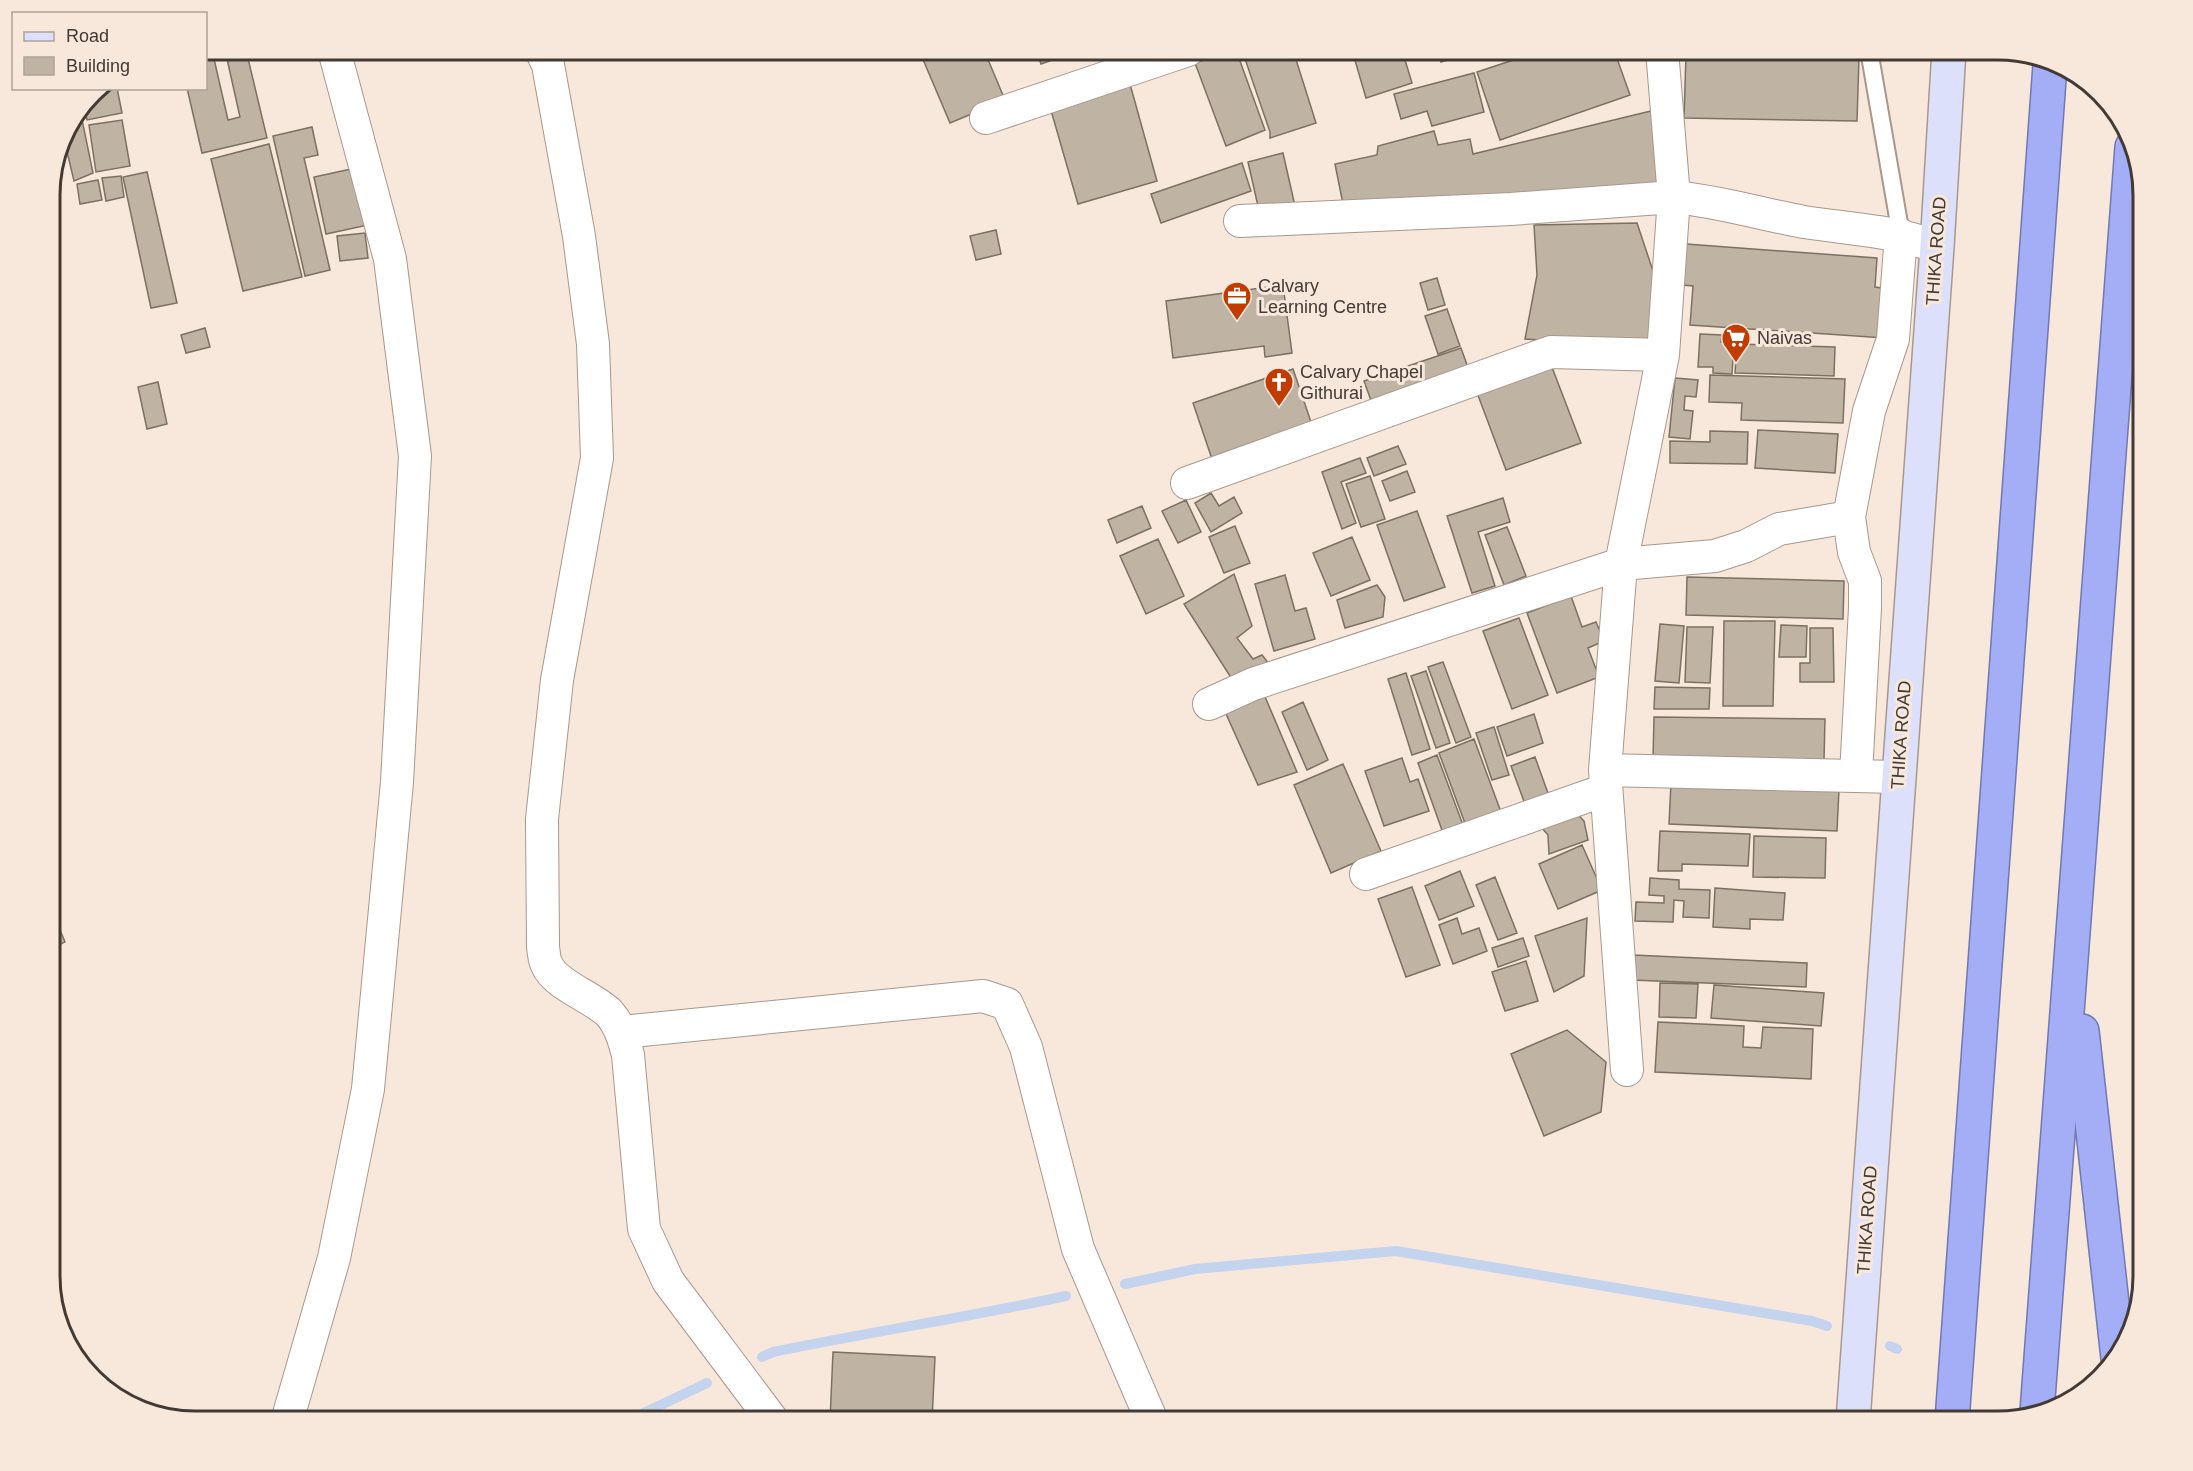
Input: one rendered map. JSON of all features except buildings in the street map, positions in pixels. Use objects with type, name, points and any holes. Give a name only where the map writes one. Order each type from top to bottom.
[{"type":"highway","points":[[2027,64],[2038,222]]},
{"type":"highway","points":[[1953,1411],[2050,71]]},
{"type":"highway","points":[[2038,1405],[2130,170]]},
{"type":"highway","points":[[2073,954],[2116,1341]]},
{"type":"main road","name":"THIKA ROAD","points":[[1854,1411],[1948,60]]},
{"type":"street","points":[[290,1411],[334,1258],[368,1089],[397,782],[415,456],[390,259],[337,60]]},
{"type":"street","points":[[546,60],[579,236],[592,344],[597,458],[557,680],[544,796],[542,819],[543,947],[547,967],[560,981],[592,1000],[609,1014],[622,1032],[628,1055],[644,1229],[668,1281],[765,1411]]},
{"type":"street","points":[[986,118],[1158,60]]},
{"type":"street","points":[[1627,1070],[1605,780],[1620,564],[1663,355],[1674,197],[1663,60]]},
{"type":"street","points":[[1240,221],[1511,209],[1674,197],[1697,199],[1803,222],[1901,235],[1937,247]]},
{"type":"street","points":[[1856,775],[1865,581],[1854,552],[1849,517],[1869,411],[1893,339],[1901,235]]},
{"type":"street","points":[[1186,483],[1551,352],[1663,355]]},
{"type":"street","points":[[1209,704],[1253,684],[1620,564],[1715,556],[1746,546],[1779,529],[1849,517]]},
{"type":"street","points":[[1366,874],[1605,780],[1856,775],[1898,777]]},
{"type":"street","points":[[622,1032],[983,996],[1007,1004],[1026,1047],[1078,1249],[1147,1411]]},
{"type":"lane","points":[[1871,60],[1901,235]]},
{"type":"waterway","points":[[1125,1284],[1195,1269],[1396,1251],[1812,1321],[1827,1326]]},
{"type":"waterway","points":[[762,1357],[773,1352],[1066,1296]]},
{"type":"waterway","points":[[1890,1346],[1897,1349]]},
{"type":"waterway","points":[[648,1411],[707,1383]]},
{"type":"place","name":"Calvary Learning Centre","points":[[1237,322]]},
{"type":"place","name":"Naivas","points":[[1736,364]]},
{"type":"place","name":"Calvary Chapel Githurai","points":[[1279,408]]}]
